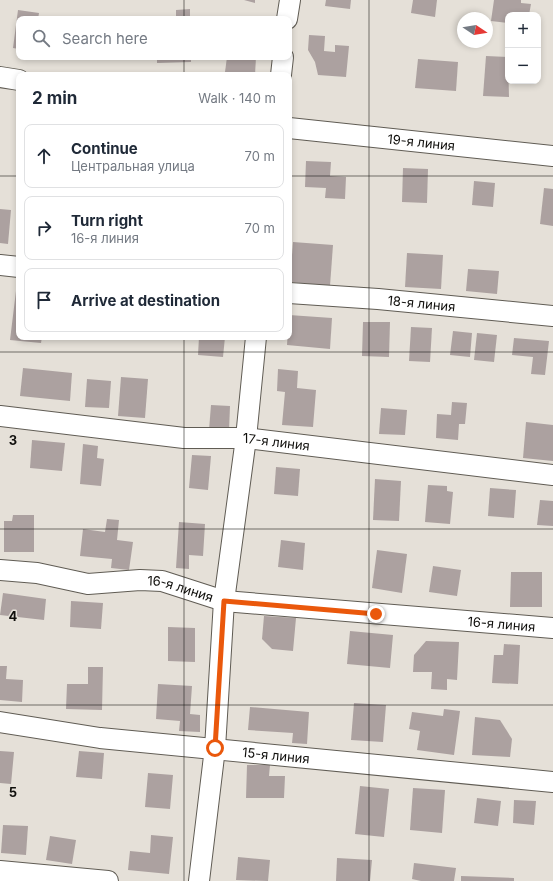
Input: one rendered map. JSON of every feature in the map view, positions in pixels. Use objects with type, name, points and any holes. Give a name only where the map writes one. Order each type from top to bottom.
[{"type":"street","points":[[287,16],[290,0]]},
{"type":"street","points":[[281,72],[283,60]]},
{"type":"street","points":[[0,77],[16,80]]},
{"type":"street","name":"19-я линия","points":[[292,128],[553,156]]},
{"type":"street","points":[[0,265],[16,267]]},
{"type":"street","name":"18-я линия","points":[[292,293],[378,299],[553,316]]},
{"type":"street","points":[[199,881],[215,748],[224,601],[246,438],[256,340]]},
{"type":"street","name":"17-я линия","points":[[0,416],[184,438],[246,438],[553,475]]},
{"type":"street","name":"16-я линия","points":[[0,570],[37,573],[88,584],[140,580],[162,581],[224,601],[553,628]]},
{"type":"street","name":"15-я линия","points":[[0,722],[100,738],[553,782]]},
{"type":"street","points":[[0,871],[108,881]]},
{"type":"building","points":[[244,0],[255,0],[255,3]]},
{"type":"building","points":[[326,0],[351,0],[350,9],[325,6]]},
{"type":"building","points":[[413,0],[437,0],[435,17],[411,13]]},
{"type":"building","points":[[494,0],[521,0],[521,3],[531,4],[530,12],[505,12],[505,23],[493,21]]},
{"type":"building","points":[[190,9],[190,16],[176,16],[176,10]]},
{"type":"building","points":[[18,10],[39,13],[38,16],[17,16]]},
{"type":"building","points":[[16,25],[16,48],[13,48]]},
{"type":"building","points":[[309,35],[325,36],[324,51],[335,52],[335,45],[349,46],[346,77],[318,75],[315,62],[308,50]]},
{"type":"building","points":[[486,56],[505,57],[505,84],[509,84],[509,97],[483,96]]},
{"type":"building","points":[[418,59],[458,62],[456,91],[415,88]]},
{"type":"building","points":[[157,60],[191,60],[191,62],[157,63]]},
{"type":"building","points":[[227,60],[256,60],[255,72],[225,72]]},
{"type":"building","points":[[306,161],[331,162],[330,176],[346,177],[345,199],[325,198],[326,188],[305,187]]},
{"type":"building","points":[[403,168],[428,169],[427,203],[402,202]]},
{"type":"building","points":[[474,181],[495,183],[493,207],[472,205]]},
{"type":"building","points":[[544,188],[553,189],[553,226],[540,224]]},
{"type":"building","points":[[0,209],[11,210],[8,244],[0,243]]},
{"type":"building","points":[[293,242],[333,245],[330,286],[292,282]]},
{"type":"building","points":[[407,253],[443,255],[441,289],[405,287]]},
{"type":"building","points":[[468,269],[499,271],[497,294],[466,291]]},
{"type":"building","points":[[16,291],[16,340],[42,340],[41,343],[10,340]]},
{"type":"building","points":[[292,315],[332,318],[330,349],[287,345],[287,340],[292,340]]},
{"type":"building","points":[[363,322],[390,322],[389,357],[362,356]]},
{"type":"building","points":[[411,327],[432,328],[430,362],[409,361]]},
{"type":"building","points":[[453,331],[472,333],[470,357],[450,355]]},
{"type":"building","points":[[477,333],[497,335],[494,362],[474,360]]},
{"type":"building","points":[[514,338],[549,341],[545,375],[531,374],[533,357],[512,355]]},
{"type":"building","points":[[199,340],[225,340],[223,357],[198,355]]},
{"type":"building","points":[[23,368],[72,373],[70,401],[20,396]]},
{"type":"building","points":[[278,369],[298,371],[297,388],[316,390],[313,427],[282,425],[285,392],[277,391]]},
{"type":"building","points":[[121,377],[148,379],[145,418],[118,416]]},
{"type":"building","points":[[87,379],[111,381],[109,408],[85,407]]},
{"type":"building","points":[[452,402],[467,403],[465,424],[459,424],[458,440],[436,438],[437,414],[451,415]]},
{"type":"building","points":[[211,405],[230,406],[229,431],[209,430]]},
{"type":"building","points":[[381,408],[407,410],[405,435],[379,434]]},
{"type":"building","points":[[526,422],[553,425],[553,461],[523,458]]},
{"type":"building","points":[[32,440],[65,443],[62,471],[30,468]]},
{"type":"building","points":[[83,444],[98,446],[97,458],[104,459],[101,486],[80,484]]},
{"type":"building","points":[[192,455],[211,456],[208,490],[189,488]]},
{"type":"building","points":[[276,467],[300,469],[298,496],[274,494]]},
{"type":"building","points":[[375,479],[401,481],[399,521],[373,520]]},
{"type":"building","points":[[428,485],[447,486],[447,491],[453,492],[450,524],[425,522]]},
{"type":"building","points":[[490,488],[516,490],[514,518],[488,516]]},
{"type":"building","points":[[540,500],[553,501],[553,526],[537,525]]},
{"type":"building","points":[[13,515],[34,515],[34,552],[4,552],[4,521],[12,521]]},
{"type":"building","points":[[107,519],[119,520],[117,540],[133,542],[129,570],[111,568],[112,559],[80,556],[83,529],[105,532]]},
{"type":"building","points":[[179,522],[205,524],[203,556],[189,555],[189,569],[176,568]]},
{"type":"building","points":[[281,540],[305,543],[303,570],[278,567]]},
{"type":"building","points":[[377,550],[407,554],[402,593],[372,588]]},
{"type":"building","points":[[433,566],[461,570],[457,596],[429,592]]},
{"type":"building","points":[[511,572],[542,572],[542,607],[510,607]]},
{"type":"building","points":[[3,593],[46,599],[44,620],[0,615]]},
{"type":"building","points":[[71,601],[103,603],[101,629],[70,627]]},
{"type":"building","points":[[264,616],[296,618],[293,651],[272,649],[262,639]]},
{"type":"building","points":[[168,627],[195,628],[195,662],[168,661]]},
{"type":"building","points":[[350,631],[393,635],[390,668],[347,664]]},
{"type":"building","points":[[426,641],[459,642],[457,680],[447,679],[447,690],[431,689],[432,672],[413,672],[414,655]]},
{"type":"building","points":[[504,644],[520,645],[518,684],[492,683],[494,655],[503,655]]},
{"type":"building","points":[[0,666],[7,666],[6,679],[23,680],[22,702],[0,700]]},
{"type":"building","points":[[88,667],[103,667],[102,710],[66,709],[67,684],[88,684]]},
{"type":"building","points":[[158,684],[192,686],[190,714],[200,715],[200,732],[179,731],[180,721],[156,719]]},
{"type":"building","points":[[354,703],[386,705],[383,742],[351,740]]},
{"type":"building","points":[[250,707],[309,712],[307,744],[292,743],[293,733],[248,730]]},
{"type":"building","points":[[444,709],[460,711],[454,755],[417,750],[420,731],[409,729],[412,712],[443,716]]},
{"type":"building","points":[[475,717],[500,720],[512,739],[510,757],[472,755]]},
{"type":"building","points":[[0,751],[14,752],[11,784],[0,783]]},
{"type":"building","points":[[79,751],[104,753],[102,779],[76,777]]},
{"type":"building","points":[[247,765],[270,765],[269,776],[285,776],[284,798],[246,798]]},
{"type":"building","points":[[148,773],[173,775],[170,809],[145,807]]},
{"type":"building","points":[[360,786],[389,789],[384,837],[355,834]]},
{"type":"building","points":[[413,788],[445,790],[442,833],[410,830]]},
{"type":"building","points":[[477,798],[501,801],[498,826],[474,823]]},
{"type":"building","points":[[514,800],[536,801],[534,825],[513,823]]},
{"type":"building","points":[[3,825],[28,826],[26,855],[1,853]]},
{"type":"building","points":[[151,835],[173,837],[169,874],[128,870],[130,851],[150,853]]},
{"type":"building","points":[[50,836],[76,840],[72,864],[46,860]]},
{"type":"building","points":[[238,857],[270,860],[268,881],[236,880]]},
{"type":"building","points":[[337,858],[372,860],[370,881],[336,881]]},
{"type":"building","points":[[414,863],[456,868],[454,881],[421,881],[412,879]]},
{"type":"building","points":[[461,876],[514,878],[514,881],[461,881]]},
{"type":"route","points":[[215,748],[224,601],[376,614]]}]
